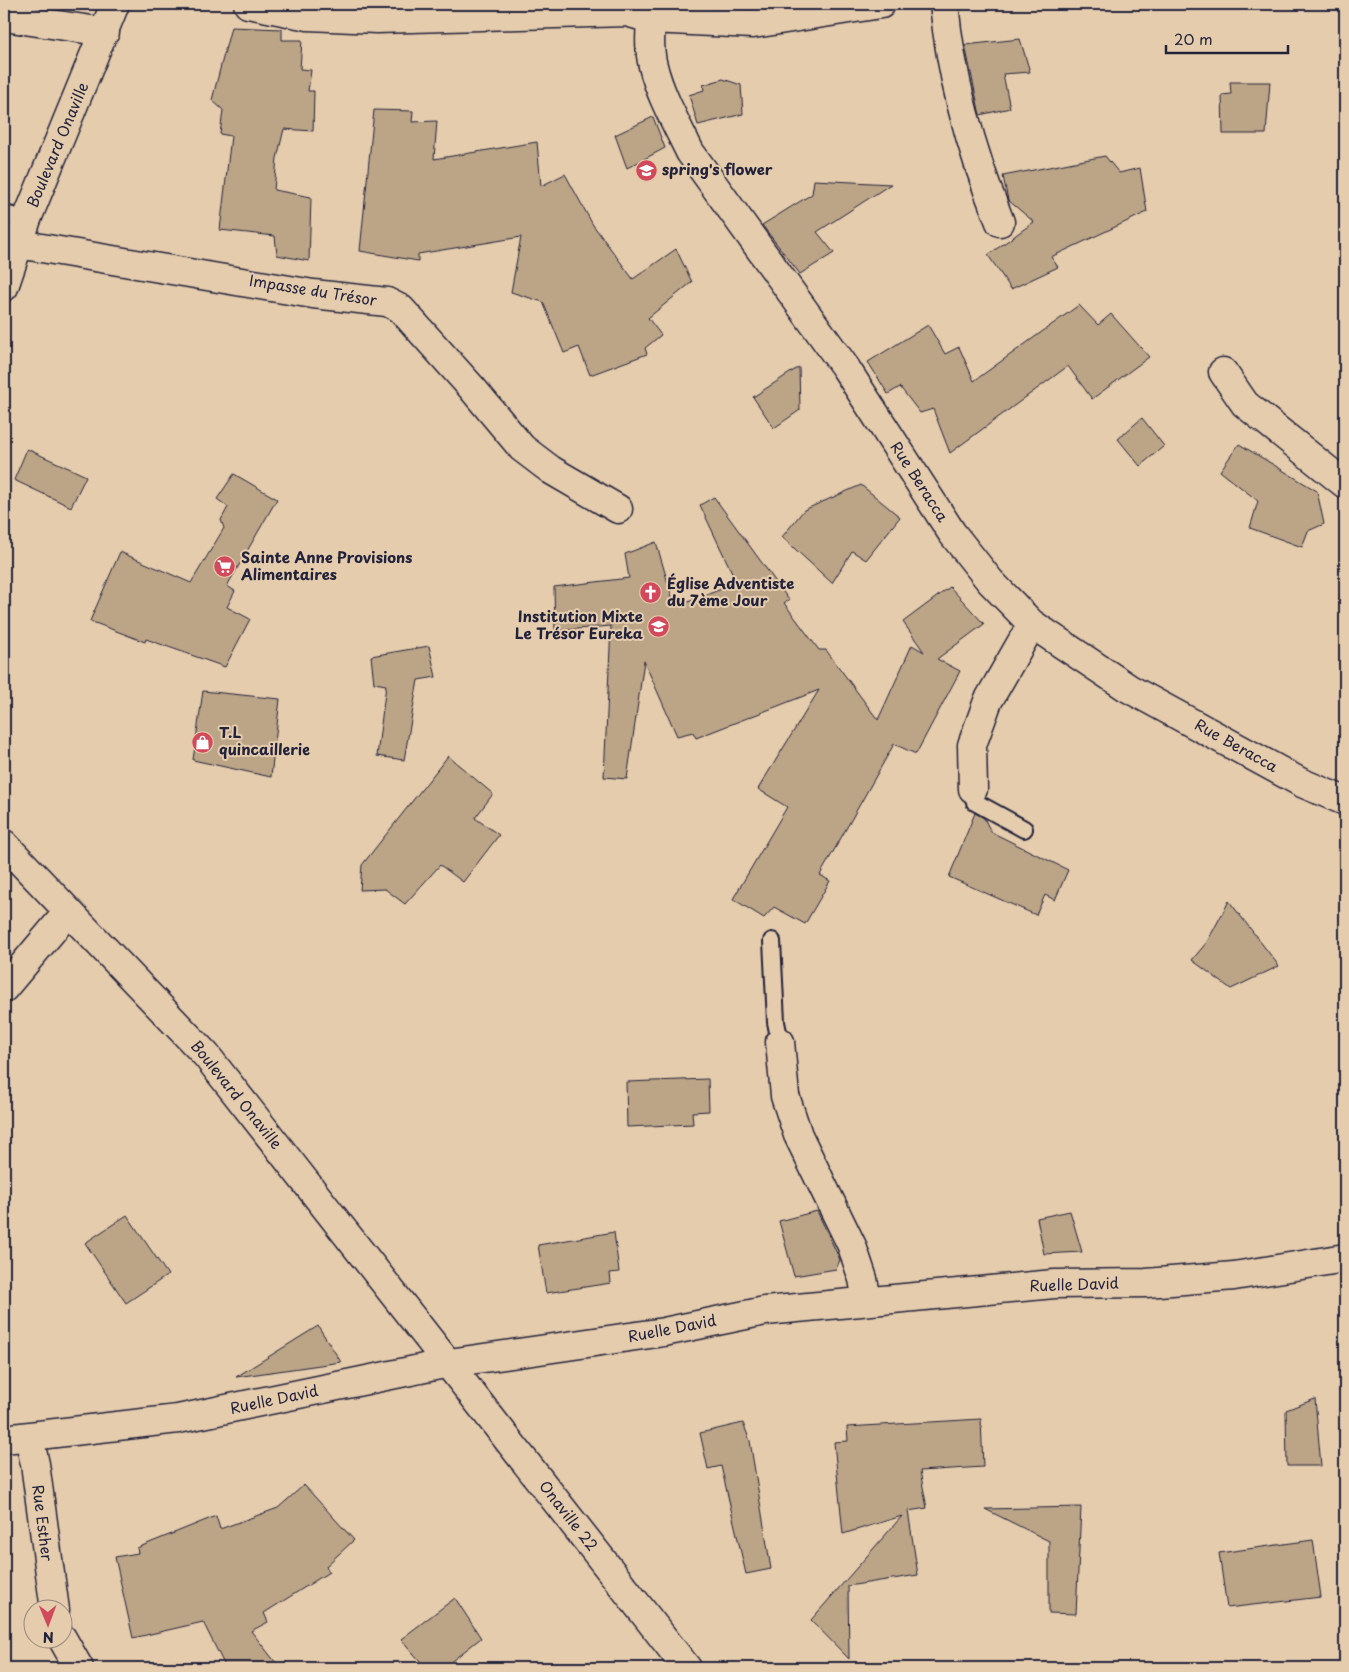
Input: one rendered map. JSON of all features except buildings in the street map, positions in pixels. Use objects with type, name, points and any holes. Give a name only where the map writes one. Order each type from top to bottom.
[{"type":"street","name":"Boulevard Onaville","points":[[4,287],[16,226],[105,32],[115,4]]},
{"type":"street","points":[[248,4],[308,16],[357,18],[627,12],[651,19],[753,24],[881,4]]},
{"type":"street","points":[[944,4],[951,60],[983,179],[1000,222]]},
{"type":"street","points":[[4,17],[105,32]]},
{"type":"street","name":"Rue Beracca","points":[[651,19],[650,38],[653,66],[673,118],[690,152],[845,368],[952,532],[990,580],[1032,624],[1128,688],[1302,783],[1345,801]]},
{"type":"street","name":"Impasse du Trésor","points":[[16,226],[314,294],[387,302],[401,309],[472,388],[522,448],[551,470],[618,509]]},
{"type":"street","points":[[1222,372],[1245,404],[1345,484]]},
{"type":"street","points":[[973,789],[972,745],[988,701],[1032,624]]},
{"type":"street","name":"Boulevard Onaville","points":[[4,844],[206,1055],[449,1363]]},
{"type":"street","points":[[4,988],[68,912]]},
{"type":"street","points":[[780,1042],[785,1096],[798,1135],[852,1246],[863,1279],[867,1301]]},
{"type":"street","name":"Ruelle David","points":[[16,1438],[178,1419],[449,1363],[664,1332],[765,1311],[1054,1284],[1146,1284],[1234,1276],[1345,1258]]},
{"type":"street","name":"Onaville 22","points":[[449,1363],[687,1668]]},
{"type":"street","name":"Rue Esther","points":[[16,1438],[35,1464],[54,1600]]},
{"type":"street","points":[[69,1650],[79,1668]]},
{"type":"lane","points":[[973,789],[975,802],[1024,829]]},
{"type":"lane","points":[[772,940],[776,1022],[780,1042]]},
{"type":"place","name":"spring's flower","points":[[646,170]]},
{"type":"place","name":"Sainte Anne Provisions Alimentaires","points":[[225,567]]},
{"type":"place","name":"Église Adventiste du 7ème Jour","points":[[651,593]]},
{"type":"place","name":"Institution Mixte Le Trésor Eureka","points":[[659,626]]},
{"type":"place","name":"T.L quincaillerie","points":[[203,742]]}]
